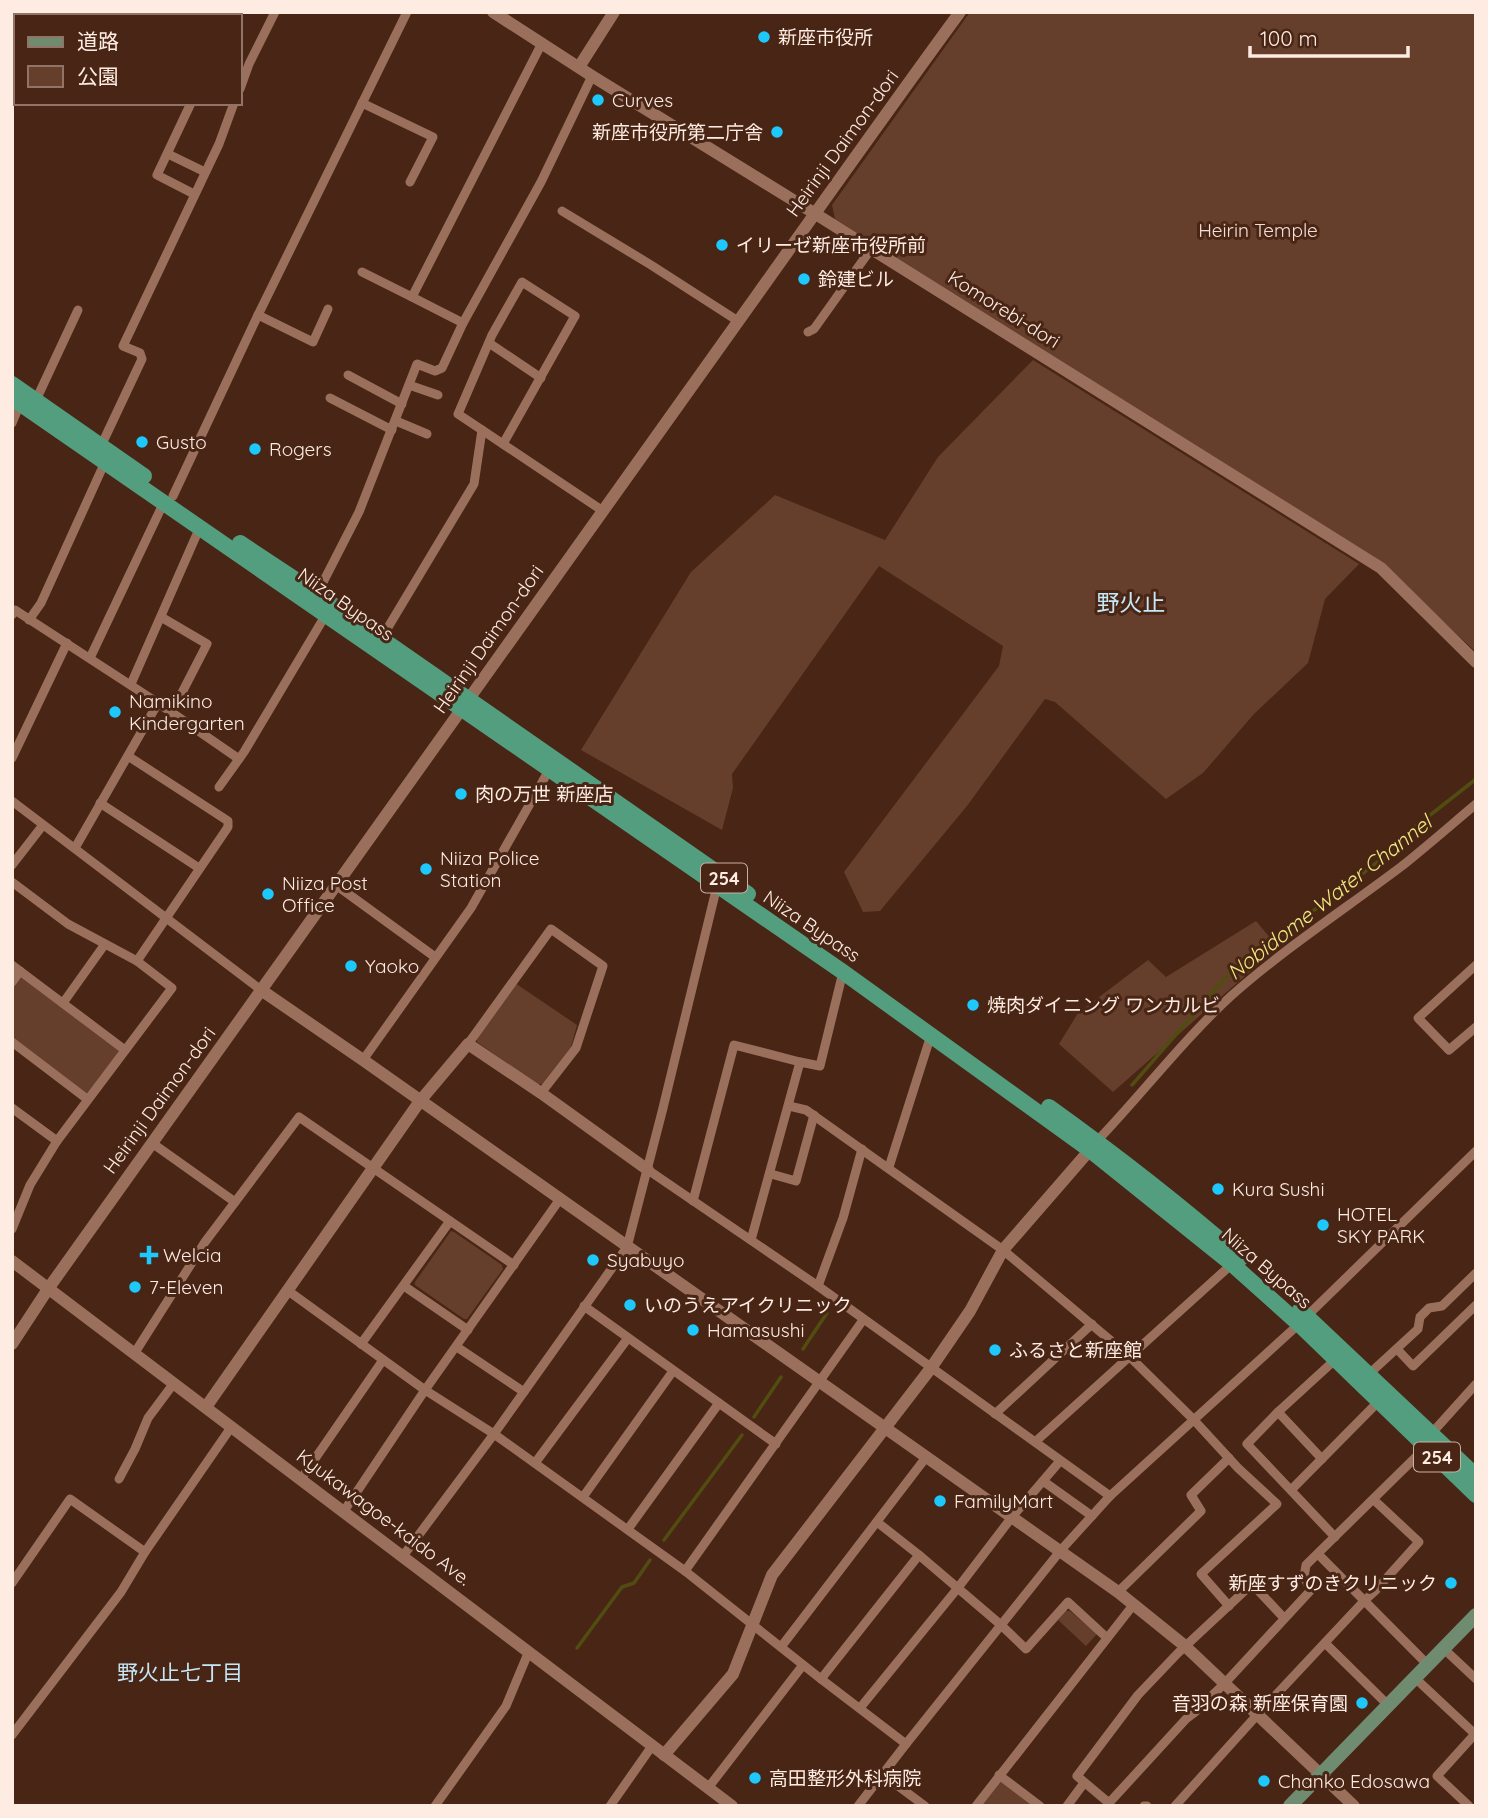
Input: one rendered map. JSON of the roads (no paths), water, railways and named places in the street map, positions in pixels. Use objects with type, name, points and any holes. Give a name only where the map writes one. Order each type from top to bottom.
[{"type":"highway","name":"Niiza Bypass","points":[[12,384],[23,401],[105,462],[169,499],[317,594],[381,639],[549,770],[1094,1146],[1232,1264],[1303,1320]]},
{"type":"highway","name":"Niiza Bypass","points":[[23,401],[101,446],[200,527],[325,616],[465,705],[845,962],[1200,1222],[1340,1355],[1380,1401],[1476,1476]]},
{"type":"highway","name":"Niiza Bypass","points":[[1340,1355],[1369,1374],[1476,1495]]},
{"type":"main road","points":[[1290,1806],[1476,1615]]},
{"type":"street","points":[[244,62],[275,12]]},
{"type":"street","points":[[90,658],[407,12]]},
{"type":"street","name":"Komorebi-dori","points":[[493,12],[1381,568],[1476,662]]},
{"type":"street","points":[[579,67],[614,12]]},
{"type":"street","name":"Heirinji Daimon-dori","points":[[12,1344],[48,1289],[960,12]]},
{"type":"street","points":[[412,297],[541,43]]},
{"type":"street","points":[[317,594],[355,522],[417,364],[435,371],[442,368],[463,323],[541,182],[592,76]]},
{"type":"street","points":[[362,103],[433,137],[410,182]]},
{"type":"street","points":[[190,105],[157,175],[194,194]]},
{"type":"street","points":[[101,446],[142,359],[140,353],[123,346],[219,145],[233,105]]},
{"type":"street","points":[[168,154],[205,172]]},
{"type":"street","points":[[562,211],[738,321]]},
{"type":"street","points":[[808,332],[814,329],[871,248]]},
{"type":"street","points":[[362,272],[463,323]]},
{"type":"street","points":[[503,444],[575,316],[522,282],[489,344],[458,414],[603,511]]},
{"type":"street","points":[[258,315],[313,342],[328,309]]},
{"type":"street","points":[[12,423],[78,310]]},
{"type":"street","points":[[489,344],[541,378]]},
{"type":"street","points":[[348,375],[402,404]]},
{"type":"street","points":[[409,385],[438,395]]},
{"type":"street","points":[[330,398],[394,425],[427,434]]},
{"type":"street","points":[[381,639],[474,484],[482,430]]},
{"type":"street","points":[[29,620],[41,603],[105,462]]},
{"type":"street","points":[[131,684],[200,527]]},
{"type":"street","points":[[12,615],[15,610],[131,684],[239,759]]},
{"type":"street","points":[[219,787],[239,759],[325,616]]},
{"type":"street","points":[[161,617],[207,644],[172,712]]},
{"type":"street","points":[[12,758],[67,643]]},
{"type":"street","points":[[75,848],[158,703]]},
{"type":"street","points":[[128,756],[228,821],[228,827],[137,961]]},
{"type":"street","points":[[363,1060],[471,908],[549,770]]},
{"type":"street","points":[[12,801],[261,990],[1118,1592],[1185,1646],[1354,1806]]},
{"type":"street","points":[[100,803],[199,869]]},
{"type":"street","points":[[664,1755],[733,1674],[772,1575],[931,1368],[970,1311],[1003,1250],[1183,1046],[1233,994],[1316,928],[1403,865],[1476,804]]},
{"type":"street","points":[[12,865],[43,825]]},
{"type":"street","points":[[12,882],[68,924],[137,961],[172,988],[57,1141],[30,1185],[12,1229]]},
{"type":"street","points":[[336,885],[435,957]]},
{"type":"street","points":[[403,1556],[627,1247],[717,886]]},
{"type":"street","points":[[206,1407],[420,1101],[468,1044],[551,929],[603,966],[576,1048],[541,1093]]},
{"type":"street","points":[[63,1003],[105,944]]},
{"type":"street","points":[[1476,965],[1418,1018],[1449,1050],[1476,1027]]},
{"type":"street","points":[[12,982],[16,968],[125,1050]]},
{"type":"street","points":[[693,1201],[734,1045],[820,1066],[843,972]]},
{"type":"street","points":[[889,1167],[931,1035]]},
{"type":"street","points":[[12,1042],[87,1099]]},
{"type":"street","points":[[468,1044],[818,1286],[1110,1496]]},
{"type":"street","points":[[751,1240],[800,1062]]},
{"type":"street","points":[[789,1106],[814,1115],[1003,1250],[1129,1356],[1277,1504],[1201,1574],[1229,1606]]},
{"type":"street","points":[[12,1108],[57,1141]]},
{"type":"street","points":[[771,1174],[796,1181],[814,1115]]},
{"type":"street","points":[[134,1354],[205,1242],[299,1117],[514,1265]]},
{"type":"street","points":[[152,1143],[235,1202]]},
{"type":"street","points":[[818,1286],[843,1218],[862,1149]]},
{"type":"street","points":[[858,1806],[1060,1550],[1110,1496],[1303,1320],[1476,1151]]},
{"type":"street","points":[[344,1511],[425,1390],[560,1199]]},
{"type":"street","points":[[361,1344],[450,1221]]},
{"type":"street","name":"Kyukawagoe-kaido Ave.","points":[[12,1261],[732,1806]]},
{"type":"street","points":[[1035,1443],[1232,1264]]},
{"type":"street","points":[[1369,1374],[1418,1329],[1420,1317],[1429,1308],[1442,1306],[1476,1273]]},
{"type":"street","points":[[404,1286],[468,1330]]},
{"type":"street","points":[[287,1290],[425,1390],[494,1434],[685,1570],[906,1744]]},
{"type":"street","points":[[1397,1349],[1413,1366],[1476,1305]]},
{"type":"street","points":[[584,1306],[776,1444]]},
{"type":"street","points":[[685,1570],[863,1320]]},
{"type":"street","points":[[995,1414],[1092,1324]]},
{"type":"street","points":[[535,1463],[628,1338]]},
{"type":"street","points":[[457,1347],[524,1392]]},
{"type":"street","points":[[1335,1537],[1247,1444],[1340,1355]]},
{"type":"street","points":[[301,1479],[383,1360]]},
{"type":"street","points":[[583,1497],[673,1371]]},
{"type":"street","points":[[119,1479],[148,1418],[174,1383]]},
{"type":"street","points":[[1284,1618],[1252,1584],[1185,1646],[1138,1695],[1077,1776],[1109,1804],[1186,1718],[1225,1683],[1311,1590],[1304,1577],[1306,1565],[1374,1500],[1476,1384]]},
{"type":"street","points":[[1291,1490],[1380,1401]]},
{"type":"street","points":[[628,1529],[719,1404]]},
{"type":"street","points":[[1278,1412],[1322,1459]]},
{"type":"street","points":[[12,1735],[121,1592],[145,1552],[232,1426]]},
{"type":"street","points":[[781,1647],[927,1456]]},
{"type":"street","points":[[1118,1592],[1201,1511],[1191,1495],[1229,1458]]},
{"type":"street","points":[[860,1708],[1060,1461]]},
{"type":"street","points":[[1043,1481],[1092,1516]]},
{"type":"street","points":[[13,1579],[70,1499],[145,1552]]},
{"type":"street","points":[[1175,1806],[1419,1542],[1374,1500]]},
{"type":"street","points":[[877,1522],[1027,1649],[1068,1602],[1106,1637]]},
{"type":"street","points":[[1318,1554],[1428,1665]]},
{"type":"street","points":[[821,1679],[919,1555]]},
{"type":"street","points":[[976,1806],[1134,1604]]},
{"type":"street","points":[[1325,1643],[1388,1705]]},
{"type":"street","points":[[1444,1649],[1476,1679]]},
{"type":"street","points":[[435,1806],[506,1706],[529,1651]]},
{"type":"street","points":[[708,1788],[803,1665]]},
{"type":"street","points":[[1415,1678],[1475,1735],[1437,1776],[1469,1806]]},
{"type":"street","points":[[610,1806],[652,1746]]},
{"type":"street","points":[[882,1774],[925,1806]]},
{"type":"street","points":[[999,1775],[1040,1806]]},
{"type":"street","points":[[1067,1806],[1084,1783]]},
{"type":"waterway","name":"Nobidome Water Channel","points":[[1132,1085],[1227,976],[1379,861],[1415,827],[1476,779]]},
{"type":"waterway","points":[[803,1349],[827,1313]]},
{"type":"waterway","points":[[754,1417],[781,1377]]},
{"type":"waterway","points":[[664,1540],[742,1435]]},
{"type":"waterway","points":[[577,1648],[622,1587],[634,1583],[650,1560]]},
{"type":"place","name":"新座市役所","points":[[764,37]]},
{"type":"place","name":"Curves","points":[[598,100]]},
{"type":"place","name":"新座市役所第二庁舎","points":[[777,132]]},
{"type":"place","name":"イリーゼ新座市役所前","points":[[722,245]]},
{"type":"place","name":"鈴建ビル","points":[[804,279]]},
{"type":"place","name":"Gusto","points":[[142,442]]},
{"type":"place","name":"Rogers","points":[[255,449]]},
{"type":"place","name":"Namikino Kindergarten","points":[[115,712]]},
{"type":"place","name":"肉の万世 新座店","points":[[461,794]]},
{"type":"place","name":"Niiza Police Station","points":[[426,869]]},
{"type":"place","name":"Niiza Post Office","points":[[268,894]]},
{"type":"place","name":"Yaoko","points":[[351,966]]},
{"type":"place","name":"焼肉ダイニング ワンカルビ","points":[[973,1005]]},
{"type":"place","name":"Kura Sushi","points":[[1218,1189]]},
{"type":"place","name":"HOTEL SKY PARK","points":[[1323,1225]]},
{"type":"place","name":"Welcia","points":[[149,1255]]},
{"type":"place","name":"Syabuyo","points":[[593,1260]]},
{"type":"place","name":"7-Eleven","points":[[135,1287]]},
{"type":"place","name":"いのうえアイクリニック","points":[[630,1305]]},
{"type":"place","name":"Hamasushi","points":[[693,1330]]},
{"type":"place","name":"ふるさと新座館","points":[[995,1350]]},
{"type":"place","name":"FamilyMart","points":[[940,1501]]},
{"type":"place","name":"新座すずのきクリニック","points":[[1451,1583]]},
{"type":"place","name":"音羽の森 新座保育園","points":[[1362,1703]]},
{"type":"place","name":"高田整形外科病院","points":[[755,1778]]},
{"type":"place","name":"Chanko Edosawa","points":[[1264,1781]]},
{"type":"district","name":"野火止","points":[[1131,602]]},
{"type":"district","name":"野火止七丁目","points":[[180,1672]]},
{"type":"park label","name":"Heirin Temple","points":[[1258,230]]}]
